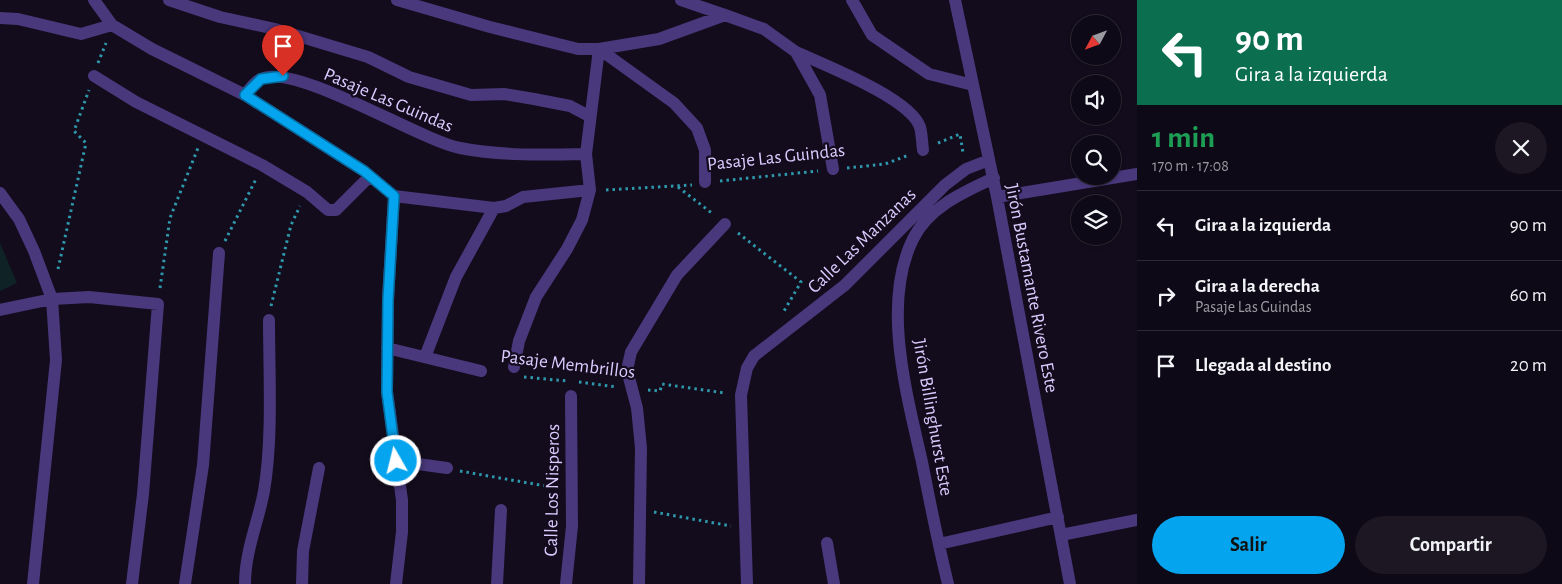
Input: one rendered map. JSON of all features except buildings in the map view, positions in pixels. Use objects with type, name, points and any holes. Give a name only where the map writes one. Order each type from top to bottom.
[{"type":"street","points":[[94,0],[112,25],[152,49],[245,95],[370,176],[394,196],[494,208],[506,206],[523,197],[590,190]]},
{"type":"street","points":[[170,0],[220,17],[275,29],[368,57],[409,76],[471,95],[504,94],[534,99],[570,106],[589,116]]},
{"type":"street","points":[[397,0],[516,34],[578,49],[599,49],[659,39],[725,15]]},
{"type":"street","points":[[681,0],[764,29],[796,52],[878,90],[909,112],[919,126],[923,150]]},
{"type":"street","points":[[852,0],[872,35],[929,74],[973,85]]},
{"type":"street","name":"Jirón Bustamante Rivero Este","points":[[955,0],[994,178],[1070,584]]},
{"type":"street","points":[[0,18],[18,19],[81,34],[112,25]]},
{"type":"street","points":[[514,372],[519,340],[536,297],[567,249],[582,220],[590,190],[586,154],[589,116],[599,49]]},
{"type":"street","points":[[599,49],[674,103],[697,128],[705,150],[705,182]]},
{"type":"street","points":[[796,52],[820,95],[833,169]]},
{"type":"street","points":[[94,76],[136,102],[262,165],[307,192],[328,210],[336,210],[370,176]]},
{"type":"street","name":"Pasaje Las Guindas","points":[[245,95],[261,79],[283,76],[336,95],[426,136],[460,148],[546,155],[586,154]]},
{"type":"street","name":"Calle Las Manzanas","points":[[747,584],[741,395],[747,368],[762,348],[846,285],[945,185],[966,169],[989,160]]},
{"type":"street","points":[[997,196],[1137,174]]},
{"type":"street","name":"Jirón Billinghurst Este","points":[[948,584],[907,393],[898,305],[903,271],[914,238],[932,215],[957,195],[994,178]]},
{"type":"street","points":[[0,193],[19,219],[34,251],[52,299],[56,360],[32,584]]},
{"type":"street","points":[[394,196],[387,348],[387,392],[402,500],[402,532],[396,584]]},
{"type":"street","points":[[424,357],[456,277],[494,208]]},
{"type":"street","points":[[639,584],[641,448],[637,408],[627,370],[631,352],[677,275],[725,224]]},
{"type":"street","points":[[185,584],[203,465],[219,253]]},
{"type":"street","points":[[0,310],[52,299],[89,296],[158,304],[143,494],[132,584]]},
{"type":"street","points":[[245,584],[245,566],[264,492],[268,458],[269,320]]},
{"type":"street","name":"Pasaje Membrillos","points":[[387,348],[481,371]]},
{"type":"street","name":"Calle Los Nisperos","points":[[566,584],[572,526],[570,490],[571,396]]},
{"type":"street","points":[[396,461],[447,468]]},
{"type":"street","points":[[302,584],[302,551],[319,468]]},
{"type":"street","points":[[497,584],[501,510]]},
{"type":"street","points":[[939,544],[1058,517]]},
{"type":"street","points":[[1061,535],[1137,520]]},
{"type":"street","points":[[827,543],[834,584]]},
{"type":"path","points":[[58,272],[86,143],[74,131],[112,25]]},
{"type":"path","name":"Pasaje Las Guindas","points":[[590,190],[678,187],[705,182],[885,164],[960,134]]},
{"type":"path","points":[[158,304],[170,218],[203,136]]},
{"type":"path","points":[[219,253],[262,165]]},
{"type":"path","points":[[678,187],[801,282]]},
{"type":"path","points":[[269,320],[274,290],[291,225],[307,192]]},
{"type":"path","name":"Pasaje Membrillos","points":[[514,372],[632,390],[660,391],[662,384],[741,395]]},
{"type":"path","points":[[447,468],[570,490]]},
{"type":"path","points":[[640,509],[744,528]]},
{"type":"green space","points":[[0,243],[17,283],[0,291]]},
{"type":"route","points":[[283,76],[261,79],[245,95],[331,152],[364,171],[394,196],[388,300],[387,392],[396,461]]}]
